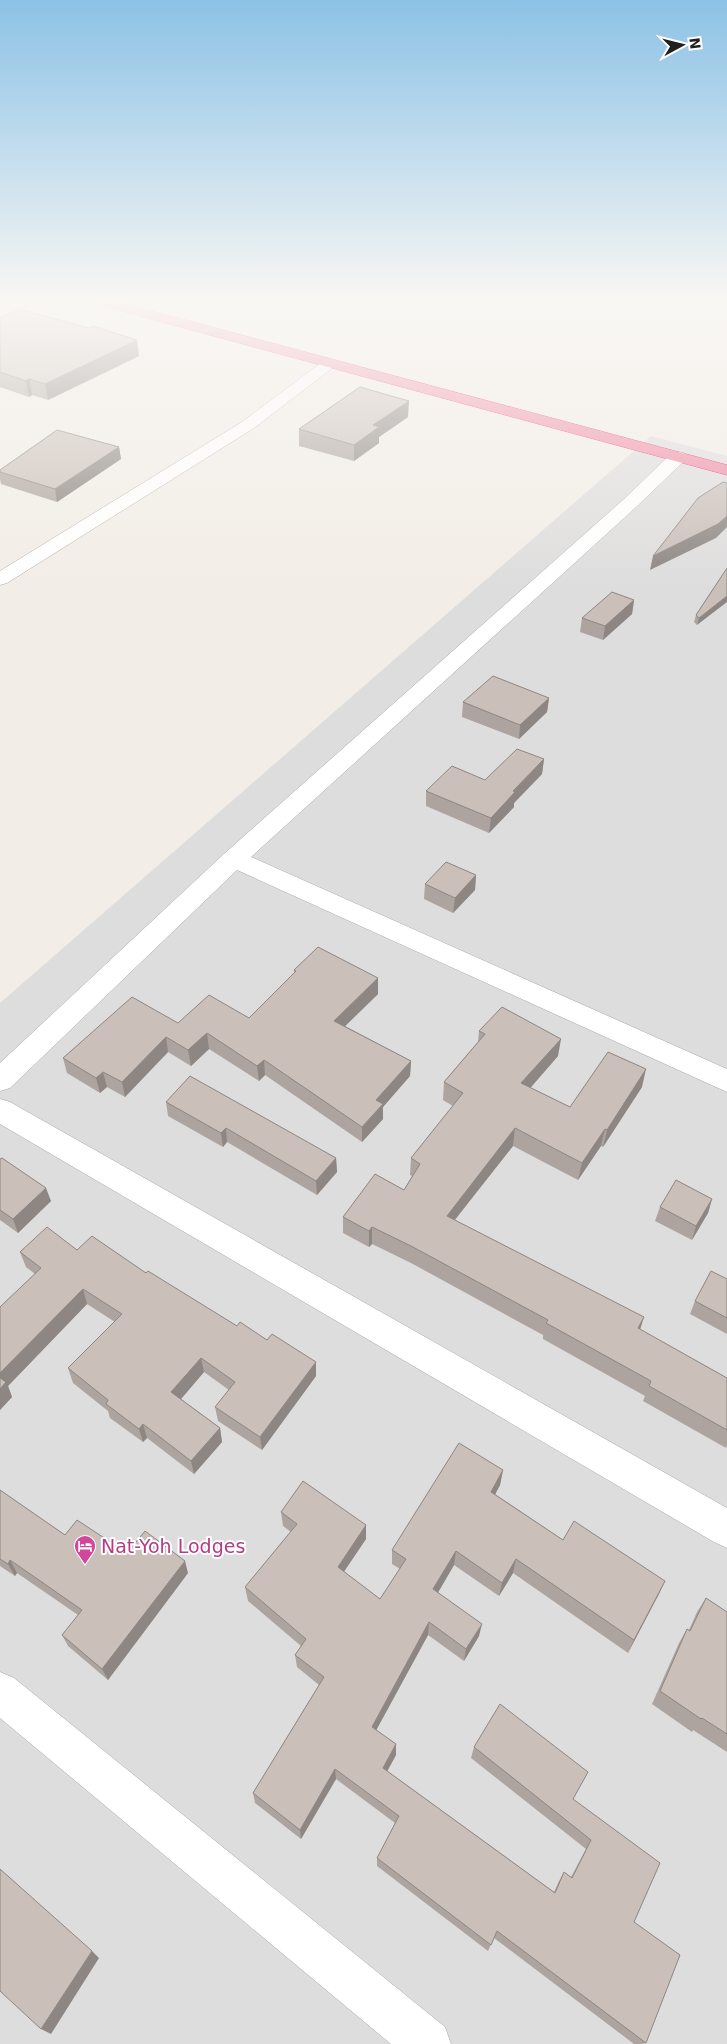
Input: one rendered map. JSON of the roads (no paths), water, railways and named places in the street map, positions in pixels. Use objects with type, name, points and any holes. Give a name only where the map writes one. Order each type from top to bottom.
[{"type":"highway","points":[[461,398],[727,470]]},
{"type":"street","points":[[0,580],[44,550],[248,425],[283,398]]},
{"type":"street","points":[[0,1080],[234,859],[629,504],[678,457]]},
{"type":"street","points":[[234,859],[727,1081]]},
{"type":"street","points":[[0,1110],[727,1529]]},
{"type":"street","points":[[0,1692],[428,2044]]},
{"type":"place","name":"Nat-Yoh Lodges","points":[[85,1565]]}]
